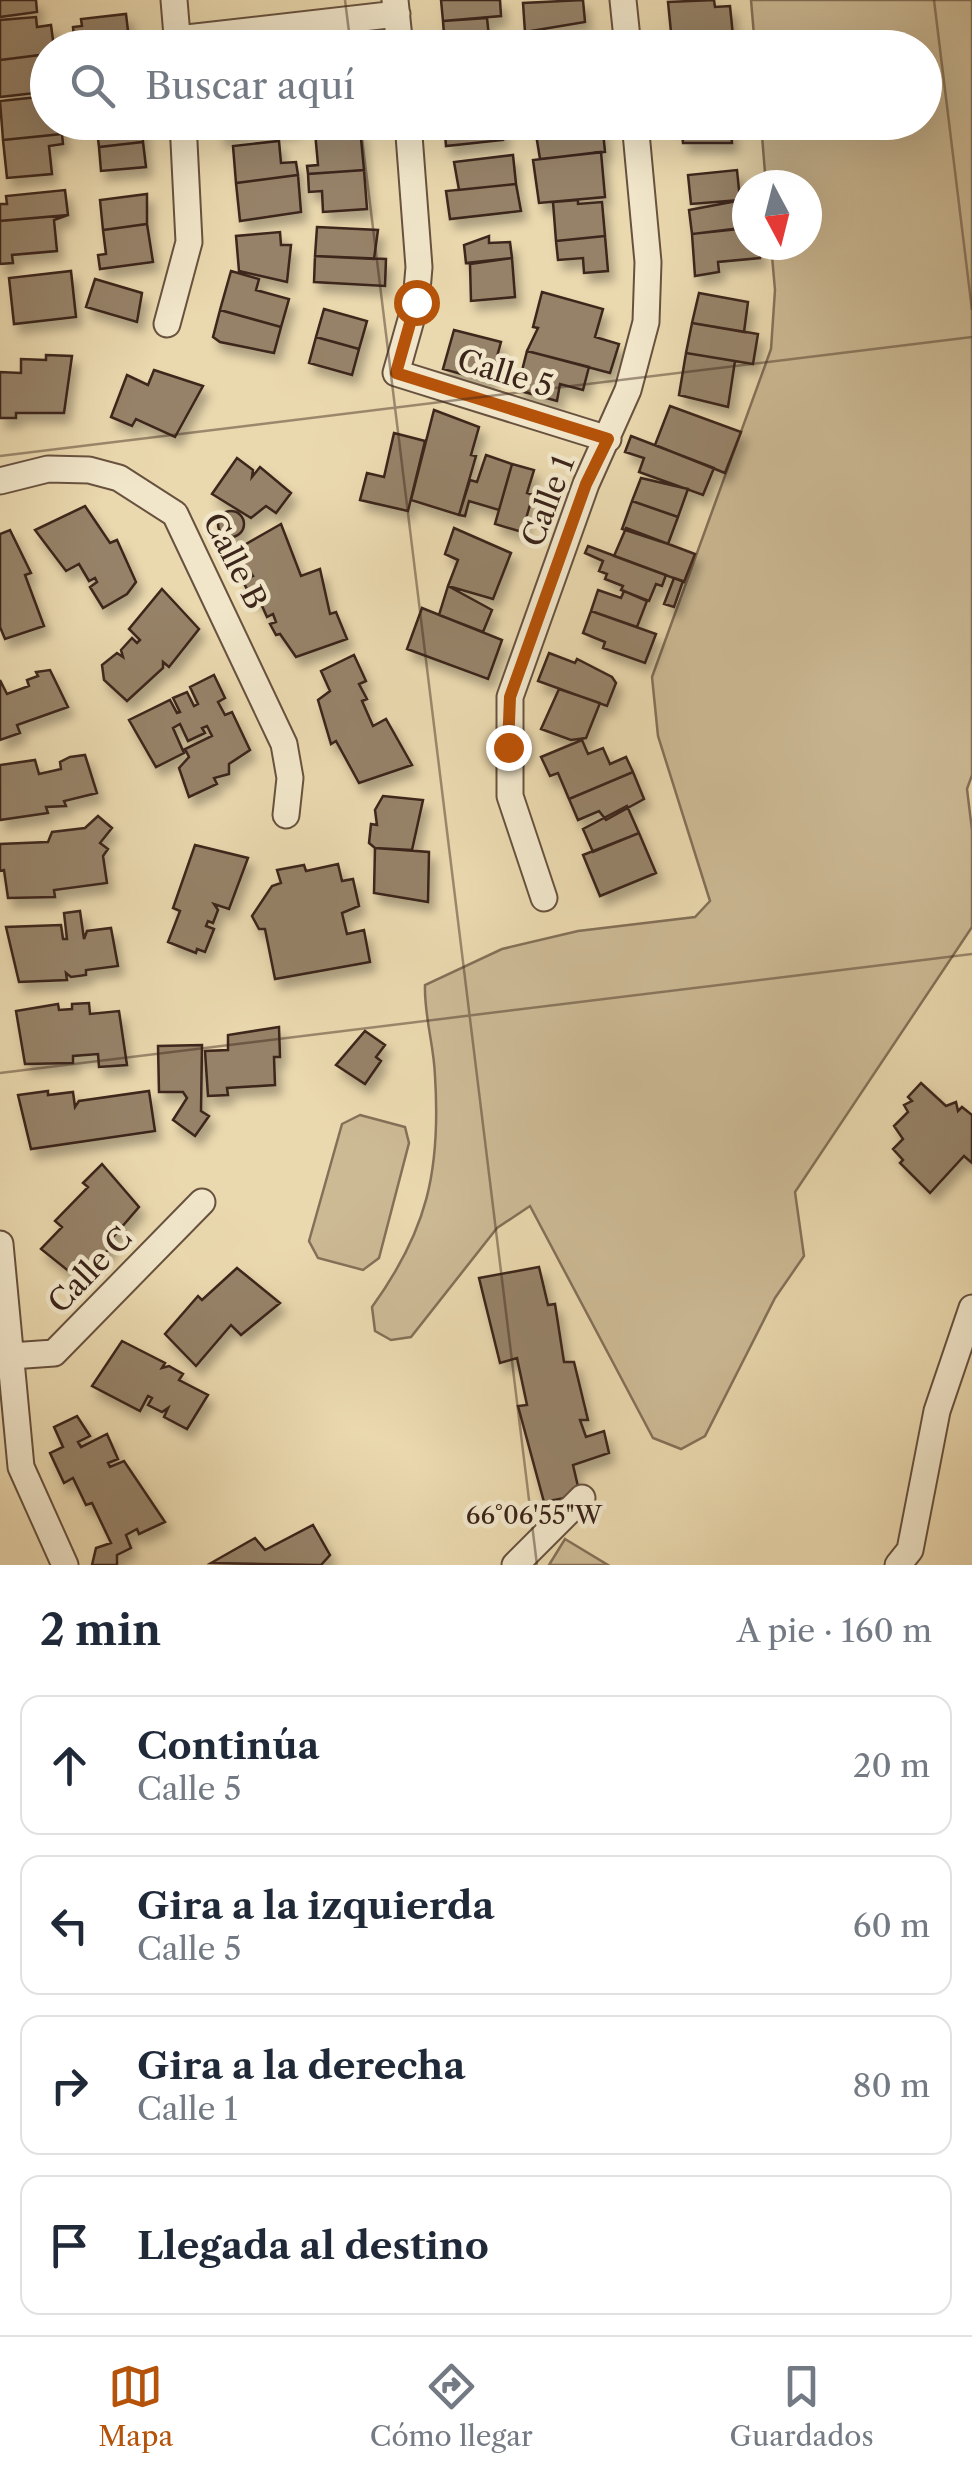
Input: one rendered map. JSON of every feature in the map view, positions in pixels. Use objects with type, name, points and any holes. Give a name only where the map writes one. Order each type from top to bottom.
[{"type":"street","points":[[174,0],[177,30]]},
{"type":"street","points":[[623,0],[626,30]]},
{"type":"street","points":[[257,30],[396,7]]},
{"type":"street","points":[[167,324],[189,242],[184,140]]},
{"type":"street","name":"Calle 5","points":[[409,140],[419,267],[416,302],[396,373],[608,439]]},
{"type":"street","name":"Calle 1","points":[[544,898],[510,796],[510,697],[586,484],[628,390],[646,322],[648,262],[637,140]]},
{"type":"street","name":"Calle B","points":[[0,482],[48,469],[88,470],[119,478],[175,514],[284,744],[290,778],[286,814]]},
{"type":"street","name":"Calle C","points":[[11,1356],[54,1353],[202,1202]]},
{"type":"street","points":[[0,1244],[21,1466],[65,1565]]},
{"type":"street","points":[[898,1565],[910,1550],[937,1412],[972,1308]]},
{"type":"street","points":[[515,1565],[582,1498]]},
{"type":"shaded area","points":[[751,0],[972,0],[972,775],[967,789],[972,830],[972,927],[795,1192],[804,1256],[775,1298],[705,1436],[681,1449],[653,1438],[530,1206],[497,1228],[411,1337],[391,1340],[375,1331],[372,1307],[418,1226],[432,1171],[435,1076],[425,985],[502,949],[578,931],[695,917],[710,901],[658,736],[652,677],[771,349],[775,290],[772,260],[822,260],[822,170],[765,170],[762,140],[942,140],[942,30],[754,30]]},
{"type":"shaded area","points":[[360,1115],[405,1127],[409,1143],[379,1258],[363,1270],[318,1258],[309,1241],[342,1124]]},
{"type":"shaded area","points":[[565,1539],[608,1565],[549,1565]]},
{"type":"building","points":[[0,0],[36,0],[37,12],[0,17]]},
{"type":"building","points":[[441,0],[500,0],[501,16],[443,21]]},
{"type":"building","points":[[583,0],[585,22],[525,30],[523,3]]},
{"type":"building","points":[[714,0],[715,7],[730,6],[732,30],[671,30],[668,2]]},
{"type":"building","points":[[126,14],[128,30],[73,30],[82,26],[81,19]]},
{"type":"building","points":[[36,17],[37,27],[51,25],[52,30],[30,30],[30,56],[0,60],[0,20]]},
{"type":"building","points":[[487,18],[488,30],[444,30],[443,21]]},
{"type":"building","points":[[30,56],[30,94],[0,97],[0,60]]},
{"type":"building","points":[[30,98],[30,137],[3,140],[0,101]]},
{"type":"building","points":[[30,137],[63,140],[63,144],[49,146],[52,174],[7,178],[3,140]]},
{"type":"building","points":[[98,140],[143,140],[143,142],[99,147]]},
{"type":"building","points":[[316,140],[361,140],[364,170],[308,174],[307,166],[318,165]]},
{"type":"building","points":[[446,140],[503,140],[446,146]]},
{"type":"building","points":[[537,140],[604,140],[605,152],[540,159]]},
{"type":"building","points":[[683,140],[732,143],[683,143]]},
{"type":"building","points":[[279,141],[281,163],[296,162],[298,175],[236,183],[233,146]]},
{"type":"building","points":[[143,142],[146,167],[101,171],[99,147]]},
{"type":"building","points":[[601,152],[605,197],[539,203],[533,160]]},
{"type":"building","points":[[513,155],[516,184],[459,190],[454,162]]},
{"type":"building","points":[[364,170],[367,209],[323,212],[322,191],[309,192],[308,174]]},
{"type":"building","points":[[732,171],[732,201],[691,204],[688,175]]},
{"type":"building","points":[[298,175],[301,212],[240,221],[236,183]]},
{"type":"building","points":[[516,184],[521,211],[450,219],[446,191]]},
{"type":"building","points":[[65,190],[68,215],[0,221],[0,204],[7,204],[6,196]]},
{"type":"building","points":[[147,194],[147,224],[103,230],[100,200]]},
{"type":"building","points":[[578,200],[578,204],[602,202],[605,236],[556,241],[553,202]]},
{"type":"building","points":[[732,202],[732,230],[692,234],[689,210]]},
{"type":"building","points":[[68,215],[54,220],[57,251],[12,255],[13,263],[0,264],[0,221]]},
{"type":"building","points":[[147,224],[153,262],[100,269],[98,255],[106,254],[103,230]]},
{"type":"building","points":[[317,227],[378,230],[374,259],[315,256]]},
{"type":"building","points":[[732,230],[732,260],[739,260],[718,262],[719,272],[695,276],[692,234]]},
{"type":"building","points":[[280,232],[281,245],[291,245],[287,282],[239,271],[236,236]]},
{"type":"building","points":[[489,236],[489,243],[510,242],[512,258],[466,263],[464,245]]},
{"type":"building","points":[[605,236],[608,271],[584,273],[583,258],[558,260],[556,241]]},
{"type":"building","points":[[315,256],[386,259],[385,286],[314,282]]},
{"type":"building","points":[[512,258],[515,297],[471,301],[470,264]]},
{"type":"building","points":[[71,271],[76,317],[14,324],[9,278]]},
{"type":"building","points":[[231,271],[259,279],[256,290],[289,299],[281,327],[220,310]]},
{"type":"building","points":[[95,279],[142,293],[137,322],[86,307]]},
{"type":"building","points":[[542,292],[603,309],[595,337],[619,344],[610,373],[527,351],[538,328],[533,327]]},
{"type":"building","points":[[699,293],[748,302],[744,332],[692,323]]},
{"type":"building","points":[[324,309],[367,321],[359,349],[316,337]]},
{"type":"building","points":[[220,310],[281,327],[274,353],[220,342],[213,337]]},
{"type":"building","points":[[692,323],[758,334],[753,364],[686,353]]},
{"type":"building","points":[[454,330],[501,342],[490,382],[443,369]]},
{"type":"building","points":[[316,337],[359,349],[352,375],[309,363]]},
{"type":"building","points":[[527,351],[589,367],[583,390],[560,384],[557,401],[517,390]]},
{"type":"building","points":[[686,353],[735,361],[728,407],[679,395]]},
{"type":"building","points":[[46,355],[72,356],[64,413],[16,413],[16,418],[0,418],[0,372],[21,373],[21,359],[46,360]]},
{"type":"building","points":[[154,370],[203,386],[175,437],[136,419],[132,426],[111,417],[127,375],[148,385]]},
{"type":"building","points":[[670,406],[741,432],[725,473],[655,445]]},
{"type":"building","points":[[434,410],[479,427],[471,455],[476,456],[459,515],[411,500]]},
{"type":"building","points":[[394,433],[425,441],[408,511],[360,500],[367,473],[384,477]]},
{"type":"building","points":[[631,436],[714,468],[703,495],[639,472],[644,458],[625,452]]},
{"type":"building","points":[[486,455],[512,464],[499,510],[469,501],[465,516],[459,515],[470,480],[477,482]]},
{"type":"building","points":[[237,458],[253,470],[252,477],[260,467],[291,493],[276,513],[266,506],[251,518],[212,494]]},
{"type":"building","points":[[512,464],[534,470],[527,493],[533,495],[522,532],[495,524]]},
{"type":"building","points":[[641,478],[688,489],[678,517],[632,501]]},
{"type":"building","points":[[632,501],[678,517],[668,544],[622,529]]},
{"type":"building","points":[[85,506],[110,543],[117,540],[136,582],[127,594],[103,608],[90,587],[97,582],[95,578],[89,581],[79,564],[66,571],[35,530]]},
{"type":"building","points":[[231,511],[240,515],[244,524],[240,533],[231,537],[222,533],[218,524],[222,515]]},
{"type":"building","points":[[281,524],[301,576],[320,569],[330,614],[336,612],[347,639],[296,657],[270,624],[276,622],[273,614],[267,617],[258,597],[252,600],[243,581],[253,576],[249,570],[243,573],[232,552]]},
{"type":"building","points":[[454,528],[511,553],[493,599],[448,586],[458,560],[445,554]]},
{"type":"building","points":[[626,528],[695,554],[684,582],[614,556]]},
{"type":"building","points":[[10,530],[31,573],[25,575],[44,626],[5,639],[0,627],[0,534]]},
{"type":"building","points":[[588,546],[666,575],[662,586],[656,584],[649,601],[621,590],[623,586],[605,579],[607,574],[599,571],[603,561],[585,553]]},
{"type":"building","points":[[674,578],[683,581],[674,607],[664,604]]},
{"type":"building","points":[[448,586],[492,610],[483,632],[439,615]]},
{"type":"building","points":[[162,589],[199,629],[169,667],[163,662],[163,668],[127,701],[104,680],[102,665],[117,653],[123,657],[121,650],[132,638],[137,643],[140,640],[129,629]]},
{"type":"building","points":[[598,590],[621,598],[624,591],[647,601],[637,627],[591,611]]},
{"type":"building","points":[[422,608],[502,640],[488,679],[407,649]]},
{"type":"building","points":[[591,611],[656,634],[645,663],[603,648],[605,642],[583,633]]},
{"type":"building","points":[[549,653],[575,663],[577,659],[612,677],[616,683],[607,706],[538,681]]},
{"type":"building","points":[[354,655],[366,681],[359,684],[373,726],[386,719],[412,765],[359,783],[336,741],[331,744],[318,700],[330,691],[321,671]]},
{"type":"building","points":[[50,670],[68,707],[17,725],[20,733],[0,740],[0,680],[7,694],[29,686],[27,680],[38,676],[36,672]]},
{"type":"building","points":[[214,675],[225,698],[218,702],[225,715],[232,712],[250,750],[229,764],[229,774],[214,778],[217,784],[189,797],[179,768],[189,757],[185,749],[212,736],[207,726],[202,728],[205,733],[188,741],[180,724],[173,728],[184,753],[156,767],[129,720],[170,700],[180,712],[173,698],[187,692],[194,706],[198,704],[190,687]]},
{"type":"building","points":[[559,689],[600,703],[586,738],[571,740],[541,729]]},
{"type":"building","points":[[582,740],[588,754],[603,748],[610,764],[626,757],[633,772],[569,799],[558,773],[550,776],[541,757]]},
{"type":"building","points":[[85,755],[97,793],[64,801],[66,806],[46,807],[48,813],[0,820],[0,765],[35,760],[39,774],[61,769],[60,762],[70,757]]},
{"type":"building","points":[[633,772],[644,799],[606,820],[599,811],[578,820],[569,799]]},
{"type":"building","points":[[383,796],[423,800],[412,850],[375,848],[369,843],[371,824],[377,825],[375,810]]},
{"type":"building","points":[[627,806],[639,833],[593,852],[583,829]]},
{"type":"building","points":[[98,816],[112,828],[100,843],[108,849],[103,856],[107,883],[54,890],[55,897],[8,898],[4,870],[0,871],[0,844],[48,842],[52,832],[85,828]]},
{"type":"building","points":[[639,833],[656,873],[600,896],[583,855]]},
{"type":"building","points":[[195,845],[248,858],[229,909],[214,904],[218,910],[213,923],[208,921],[206,926],[214,929],[205,952],[197,949],[196,953],[168,942],[180,911],[173,908]]},
{"type":"building","points":[[375,848],[429,852],[428,902],[374,893]]},
{"type":"building","points":[[338,864],[342,881],[353,879],[359,906],[342,913],[347,934],[364,930],[370,962],[275,979],[265,929],[259,929],[252,916],[272,886],[281,883],[277,870],[304,865],[306,871]]},
{"type":"building","points":[[80,911],[84,939],[87,931],[111,928],[118,966],[86,970],[86,975],[71,977],[66,973],[67,980],[19,982],[6,927],[61,925],[63,939],[67,939],[64,913]]},
{"type":"building","points":[[89,1003],[90,1014],[119,1011],[127,1065],[99,1067],[98,1054],[73,1056],[73,1063],[25,1064],[16,1011],[58,1004],[59,1010],[72,1009],[72,1004]]},
{"type":"building","points":[[279,1027],[280,1057],[274,1057],[275,1085],[227,1088],[228,1095],[208,1096],[205,1051],[228,1050],[228,1035]]},
{"type":"building","points":[[365,1031],[385,1045],[376,1057],[381,1061],[365,1084],[336,1065]]},
{"type":"building","points":[[202,1045],[201,1111],[209,1116],[195,1136],[173,1120],[187,1098],[183,1092],[159,1092],[158,1046]]},
{"type":"building","points":[[921,1083],[946,1106],[956,1102],[958,1111],[962,1107],[972,1115],[972,1163],[964,1156],[930,1193],[900,1163],[903,1160],[893,1149],[903,1139],[894,1126],[908,1112],[904,1105],[912,1101],[908,1097]]},
{"type":"building","points":[[48,1091],[48,1095],[73,1092],[75,1107],[79,1101],[149,1091],[155,1131],[31,1149],[18,1095]]},
{"type":"building","points":[[102,1164],[139,1207],[108,1243],[112,1247],[76,1277],[41,1249],[62,1227],[55,1221],[88,1187],[83,1183]]},
{"type":"building","points":[[539,1267],[548,1305],[555,1304],[564,1362],[574,1362],[588,1420],[580,1420],[586,1437],[604,1431],[609,1453],[573,1465],[580,1495],[544,1502],[518,1406],[527,1405],[517,1358],[500,1363],[479,1278]]},
{"type":"building","points":[[237,1268],[280,1303],[241,1335],[231,1325],[196,1366],[165,1334],[198,1296],[202,1300]]},
{"type":"building","points":[[122,1341],[165,1363],[162,1368],[169,1366],[183,1374],[179,1380],[208,1395],[187,1429],[164,1417],[168,1408],[162,1412],[148,1405],[152,1398],[148,1396],[140,1411],[92,1386]]},
{"type":"building","points":[[77,1416],[90,1436],[78,1442],[81,1447],[107,1434],[118,1459],[108,1463],[110,1467],[124,1461],[165,1522],[139,1534],[137,1529],[126,1535],[131,1548],[117,1555],[117,1565],[92,1565],[96,1548],[111,1543],[92,1503],[86,1505],[73,1478],[64,1483],[50,1453],[63,1447],[54,1427]]},
{"type":"building","points":[[313,1525],[330,1555],[321,1565],[211,1563],[255,1538],[265,1550]]},
{"type":"route","points":[[416,302],[396,373],[608,439],[586,484],[510,697],[508,747]]}]
